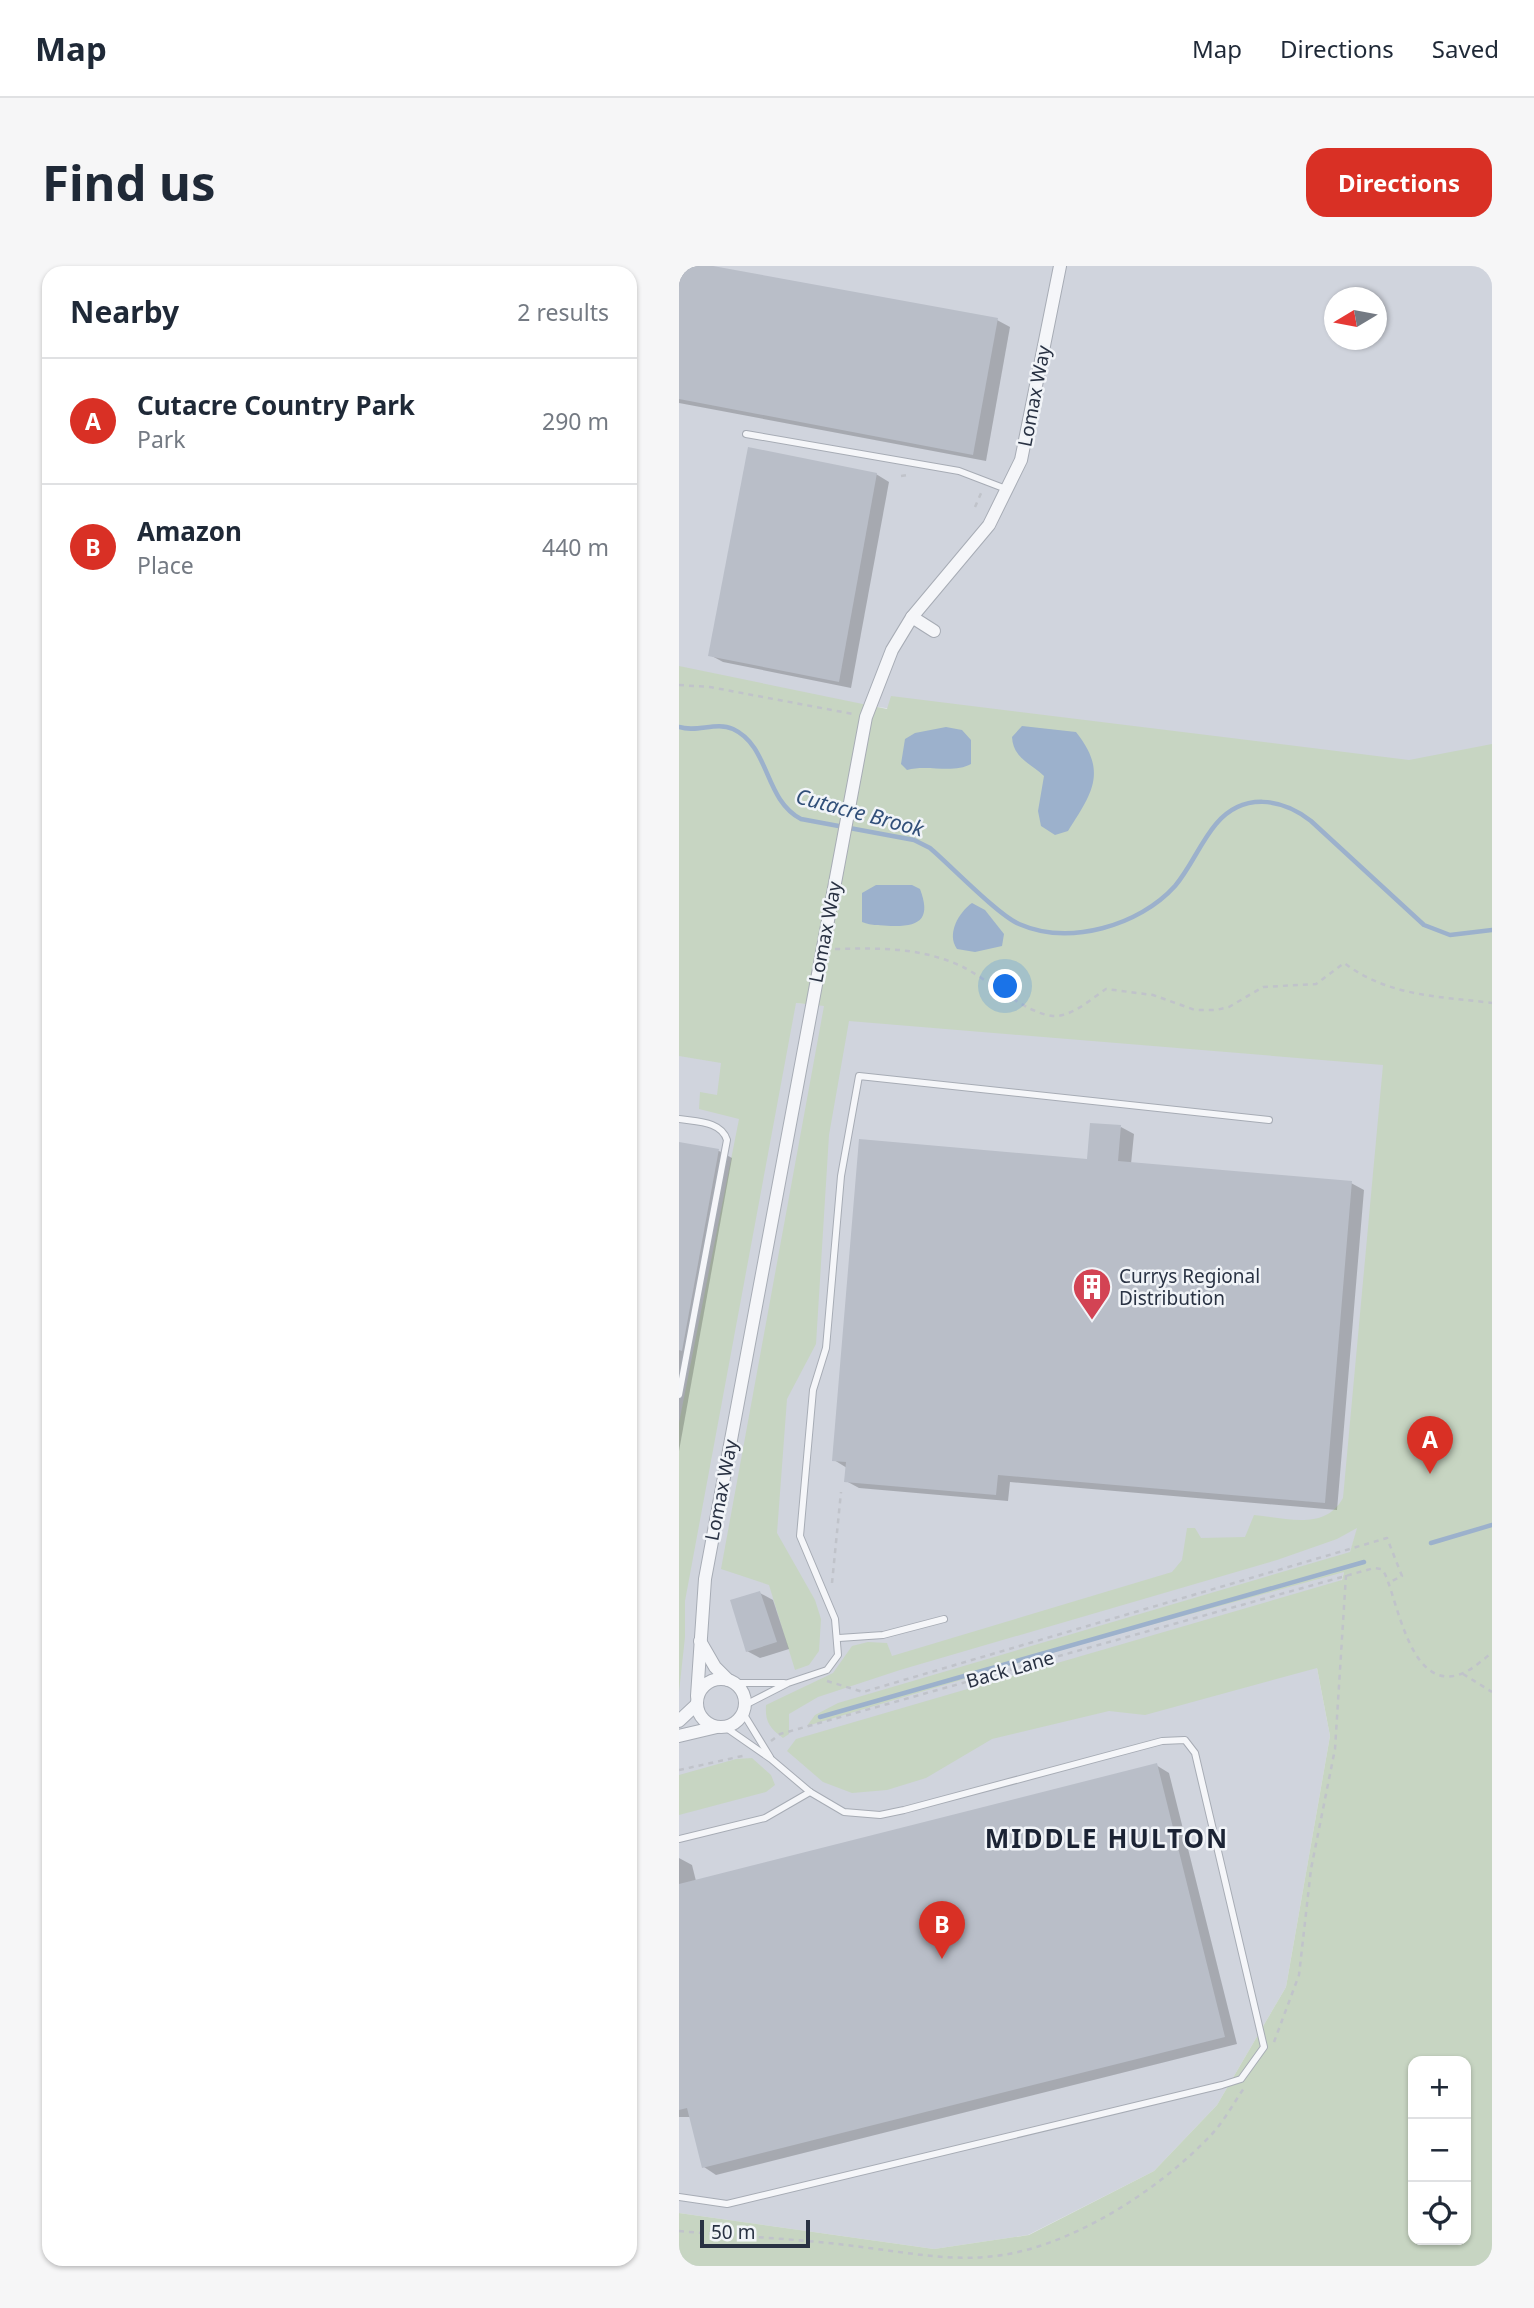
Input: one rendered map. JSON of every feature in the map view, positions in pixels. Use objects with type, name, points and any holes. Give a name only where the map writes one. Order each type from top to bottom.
[{"type":"street","name":"Lomax Way","points":[[697,1700],[705,1578],[851,793],[871,700],[892,650],[912,617],[989,525],[1008,489],[1028,434],[1060,266]]},
{"type":"street","points":[[912,617],[934,631]]},
{"type":"street","points":[[679,1735],[721,1727],[739,1719],[744,1709],[743,1692],[715,1667],[700,1641]]},
{"type":"street","points":[[679,1721],[713,1680],[731,1681]]},
{"type":"street","points":[[697,1700],[703,1720],[721,1727]]},
{"type":"lane","points":[[746,434],[960,471],[1008,489]]},
{"type":"lane","points":[[761,1749],[744,1709],[788,1683],[827,1670],[838,1655],[839,1638],[835,1619],[800,1536],[813,1390],[826,1348],[841,1176],[859,1076],[1269,1120]]},
{"type":"lane","points":[[679,1119],[717,1126],[724,1132],[727,1140],[679,1395]]},
{"type":"lane","points":[[839,1638],[883,1635],[944,1619]]},
{"type":"lane","points":[[731,1681],[788,1683]]},
{"type":"lane","points":[[679,2197],[727,2204],[1222,2085],[1241,2079],[1264,2047],[1195,1753],[1185,1740],[1163,1741],[880,1815],[844,1812],[810,1792],[761,1749],[721,1727]]},
{"type":"lane","points":[[679,1839],[765,1818],[810,1792]]},
{"type":"path","points":[[901,476],[908,475]]},
{"type":"path","points":[[975,507],[986,481]]},
{"type":"path","points":[[679,685],[710,687],[853,714]]},
{"type":"path","points":[[831,949],[898,947],[939,957],[963,967],[1039,1012],[1054,1016],[1071,1012],[1106,989],[1153,995],[1195,1010],[1216,1010],[1229,1007],[1263,987],[1316,984],[1344,964],[1367,980],[1400,992],[1492,1003]]},
{"type":"path","points":[[821,1591],[832,1583],[841,1492]]},
{"type":"path","points":[[820,1680],[863,1692],[1387,1538],[1402,1576],[1388,1583],[1419,1661],[1439,1675],[1463,1674],[1492,1653]]},
{"type":"path","name":"Back Lane","points":[[679,1770],[761,1749],[780,1734],[1346,1576],[1378,1568],[1388,1583]]},
{"type":"path","points":[[1268,2051],[1299,1975],[1311,1869],[1335,1749],[1346,1576]]},
{"type":"path","points":[[1463,1674],[1492,1692]]},
{"type":"path","points":[[679,2231],[869,2248],[935,2259],[989,2257],[1041,2245],[1096,2221],[1166,2179],[1212,2134],[1249,2081]]},
{"type":"shaded area","points":[[679,266],[1492,266],[1492,796],[679,678]]},
{"type":"shaded area","points":[[796,1003],[1434,1056],[1358,1527],[1316,1663],[1330,1736],[1286,1987],[1217,2105],[1154,2171],[1028,2235],[934,2249],[679,2213],[679,1023]]},
{"type":"green space","points":[[679,666],[887,709],[891,696],[1409,760],[1492,744],[1492,2266],[679,2266],[679,2213],[934,2249],[1029,2235],[1154,2171],[1217,2105],[1286,1987],[1330,1736],[1317,1668],[1145,1715],[1109,1711],[992,1739],[926,1778],[887,1790],[852,1793],[823,1782],[787,1751],[796,1739],[1342,1580],[1344,1572],[1092,1641],[807,1726],[815,1715],[838,1703],[1350,1552],[1357,1528],[1337,1539],[1277,1560],[900,1670],[818,1697],[789,1714],[789,1734],[783,1738],[769,1724],[766,1705],[833,1673],[852,1646],[868,1642],[887,1643],[892,1656],[1172,1572],[1182,1560],[1187,1528],[1195,1528],[1201,1538],[1245,1537],[1254,1515],[1304,1520],[1326,1515],[1335,1508],[1343,1498],[1383,1065],[849,1021],[829,1135],[816,1344],[787,1399],[777,1533],[815,1600],[821,1619],[819,1651],[809,1665],[795,1670],[769,1585],[721,1569],[824,1006],[796,1003],[685,1601],[685,1637],[679,1692],[679,1423],[739,1119],[699,1109],[700,1092],[717,1095],[721,1063],[679,1056]]},
{"type":"green space","points":[[752,1758],[771,1775],[775,1785],[766,1792],[679,1815],[679,1775],[736,1759]]},
{"type":"water","points":[[1022,726],[1076,732],[1092,759],[1094,771],[1090,794],[1068,831],[1055,835],[1041,826],[1038,811],[1044,776],[1023,760],[1015,750],[1012,737]]},
{"type":"water","points":[[946,727],[962,730],[971,740],[971,764],[956,768],[907,770],[901,764],[905,739],[915,733]]},
{"type":"water","points":[[876,885],[912,885],[920,889],[924,907],[921,919],[901,926],[862,922],[862,893]]},
{"type":"water","points":[[972,903],[985,910],[1004,934],[1002,946],[975,952],[957,949],[953,930],[963,912]]},
{"type":"building","points":[[679,266],[713,266],[998,318],[973,455],[679,399]]},
{"type":"building","points":[[748,447],[877,473],[839,682],[708,656]]},
{"type":"building","name":"Currys Regional Distribution","points":[[1090,1123],[1121,1125],[1118,1161],[1352,1181],[1325,1503],[998,1475],[996,1495],[844,1482],[846,1462],[832,1461],[859,1139],[1087,1159]]},
{"type":"building","points":[[679,1142],[719,1149],[682,1351],[679,1350]]},
{"type":"building","points":[[760,1591],[777,1642],[746,1652],[730,1600]]},
{"type":"building","points":[[1157,1763],[1225,2037],[702,2168],[687,2108],[679,2110],[679,1884]]},
{"type":"waterway","name":"Cutacre Brook","points":[[679,727],[693,729],[720,726],[733,729],[745,737],[754,748],[780,799],[801,819],[914,840],[930,848],[1010,919],[1039,930],[1081,932],[1102,928],[1142,912],[1175,886],[1216,824],[1238,807],[1263,802],[1288,807],[1311,821],[1424,925],[1450,935],[1492,930]]},
{"type":"waterway","points":[[1431,1543],[1492,1525]]},
{"type":"waterway","points":[[820,1717],[1364,1562]]},
{"type":"place","name":"Currys Regional Distribution","points":[[1092,1321]]},
{"type":"place","name":"Cutacre Country Park","points":[[1430,1474]]},
{"type":"place","name":"Amazon","points":[[942,1959]]},
{"type":"district","name":"MIDDLE HULTON","points":[[1107,1838]]}]
